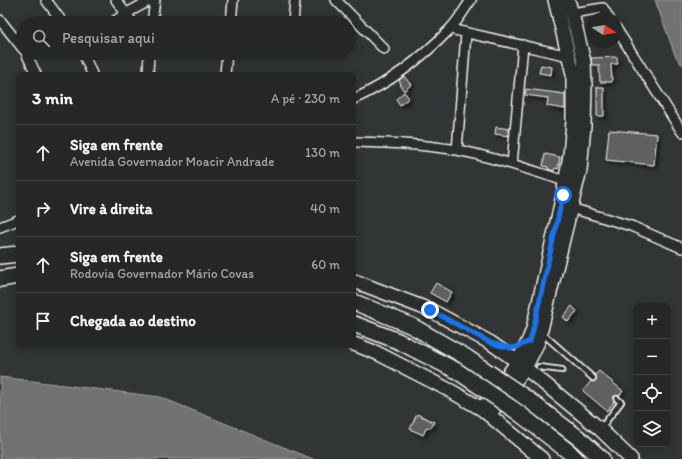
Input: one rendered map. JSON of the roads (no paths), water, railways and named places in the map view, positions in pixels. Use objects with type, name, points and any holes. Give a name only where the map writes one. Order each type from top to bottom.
[{"type":"highway","points":[[0,256],[16,254]]},
{"type":"highway","points":[[0,280],[16,276]]},
{"type":"highway","points":[[356,303],[412,326],[466,357],[526,398],[580,439],[602,459]]},
{"type":"highway","points":[[356,325],[398,341],[457,371],[516,411],[572,456]]},
{"type":"main road","points":[[485,412],[521,365],[536,336],[580,170],[584,126],[585,86],[555,0]]},
{"type":"main road","points":[[553,390],[539,367],[536,356],[536,336],[570,155],[573,122],[573,74],[575,60],[572,13],[568,0]]},
{"type":"main road","points":[[0,280],[16,284]]},
{"type":"main road","points":[[356,283],[430,310],[491,343],[553,390],[600,429],[631,459]]},
{"type":"main road","points":[[491,343],[510,348],[517,347],[536,336]]},
{"type":"main road","points":[[356,345],[377,353],[449,390],[485,412],[542,459]]},
{"type":"street","points":[[46,0],[58,16]]},
{"type":"street","points":[[116,0],[125,14]]},
{"type":"street","points":[[122,16],[151,0]]},
{"type":"street","points":[[153,16],[155,0]]},
{"type":"street","points":[[232,16],[233,0]]},
{"type":"street","points":[[293,16],[295,0]]},
{"type":"street","points":[[336,0],[352,16]]},
{"type":"street","points":[[356,99],[397,74],[427,51],[450,29],[471,0]]},
{"type":"street","points":[[572,13],[603,4]]},
{"type":"street","points":[[0,20],[16,40]]},
{"type":"street","points":[[356,20],[384,49]]},
{"type":"street","points":[[450,29],[466,34],[522,45],[575,60]]},
{"type":"street","points":[[457,150],[466,34]]},
{"type":"street","points":[[622,37],[682,132]]},
{"type":"street","points":[[512,164],[522,45]]},
{"type":"street","points":[[29,60],[35,72]]},
{"type":"street","points":[[85,60],[91,72]]},
{"type":"street","points":[[148,72],[149,60]]},
{"type":"street","points":[[225,72],[226,60]]},
{"type":"street","points":[[356,142],[401,143],[457,150],[512,164],[565,181]]},
{"type":"street","points":[[571,208],[631,226],[682,248]]},
{"type":"street","points":[[0,227],[16,221]]},
{"type":"lane","points":[[536,336],[593,378]]},
{"type":"lane","points":[[539,367],[562,370]]},
{"type":"lane","points":[[600,429],[621,402],[617,399]]}]
